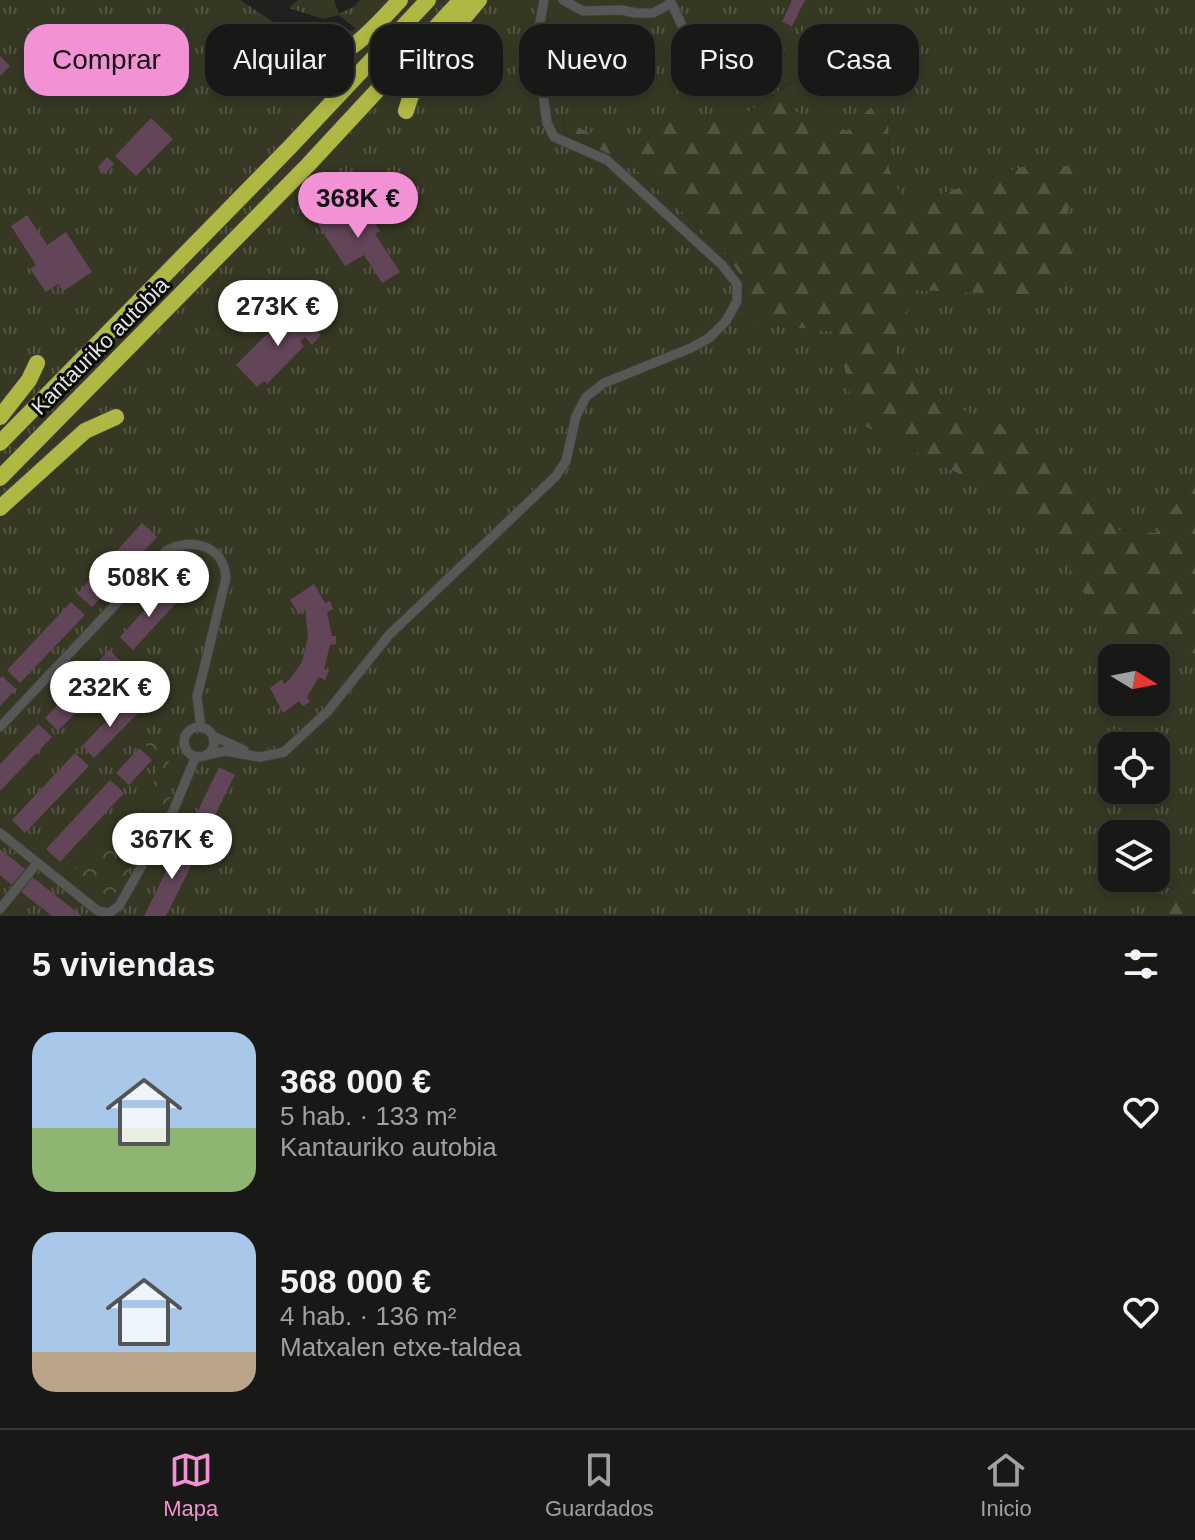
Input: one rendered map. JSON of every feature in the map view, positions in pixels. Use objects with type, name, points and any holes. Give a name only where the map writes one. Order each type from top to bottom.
[{"type":"highway","points":[[354,46],[400,0]]},
{"type":"highway","name":"Kantauriko autobia","points":[[0,443],[270,169],[428,0]]},
{"type":"highway","name":"Kantauriko autobia","points":[[0,478],[288,186],[461,0]]},
{"type":"highway","points":[[406,111],[410,96],[426,67],[479,0]]},
{"type":"highway","points":[[0,417],[23,389],[37,363]]},
{"type":"highway","points":[[0,508],[85,431],[116,417]]},
{"type":"street","points":[[201,727],[192,729],[185,742],[188,751],[201,756],[225,751],[260,757],[284,752],[328,711],[389,635],[556,476],[566,461],[576,416],[586,397],[604,383],[709,338],[726,321],[737,301],[737,284],[722,265],[607,160],[554,137],[547,123],[536,45],[544,0]]},
{"type":"street","points":[[563,0],[583,11],[622,10],[635,13],[653,13],[670,2],[681,24]]},
{"type":"street","points":[[0,727],[166,551],[189,542],[213,550],[225,568],[226,578],[197,697],[201,727],[246,753]]},
{"type":"street","points":[[0,833],[98,911],[109,913],[119,906],[201,756],[212,749],[213,736]]},
{"type":"street","points":[[0,909],[34,867]]},
{"type":"green space","points":[[0,0],[240,0],[276,24],[205,24],[205,96],[354,96],[354,24],[339,15],[323,19],[289,8],[298,0],[334,0],[339,14],[360,0],[1195,0],[1195,477],[1156,533],[1118,530],[1027,434],[950,406],[895,352],[913,290],[1029,295],[1078,280],[1066,221],[1021,167],[905,206],[889,169],[888,96],[919,96],[919,24],[798,24],[798,96],[883,96],[848,132],[790,110],[794,80],[782,88],[782,24],[671,24],[671,96],[771,96],[729,125],[674,111],[642,144],[587,132],[562,119],[566,135],[628,162],[725,252],[739,273],[745,299],[741,321],[836,332],[857,422],[987,488],[1049,535],[1096,613],[1104,644],[1098,644],[1098,716],[1170,716],[1170,652],[1195,653],[1195,872],[1170,891],[1170,820],[1098,820],[1098,892],[1169,892],[1142,916],[0,916]]},
{"type":"green space","points":[[795,80],[790,110],[847,131],[882,96],[888,96],[889,169],[906,206],[1021,167],[1078,166],[1066,221],[1078,280],[1029,295],[914,290],[895,352],[950,406],[1027,434],[1118,530],[1156,533],[1195,477],[1195,653],[1170,652],[1170,644],[1103,644],[1096,613],[1049,535],[987,488],[857,422],[836,332],[740,321],[745,298],[739,273],[725,252],[628,162],[566,135],[562,118],[587,132],[642,144],[674,111],[729,125],[772,96],[782,96],[782,89]]},
{"type":"green space","points":[[154,736],[169,762],[170,799],[104,913],[63,883],[114,829],[119,819],[143,810],[151,797],[158,761],[144,743]]},
{"type":"green space","points":[[1195,872],[1195,916],[1142,916],[1170,892]]},
{"type":"building","points":[[792,0],[805,0],[792,26],[782,22]]},
{"type":"building","points":[[0,56],[10,66],[0,76]]},
{"type":"building","points":[[151,118],[173,139],[136,176],[115,156]]},
{"type":"building","points":[[107,157],[114,164],[105,174],[98,167]]},
{"type":"building","points":[[359,200],[380,231],[375,234],[400,272],[382,283],[364,255],[345,266],[318,225]]},
{"type":"building","points":[[27,215],[47,245],[66,232],[92,272],[63,291],[58,284],[46,292],[30,269],[36,265],[11,226]]},
{"type":"building","points":[[294,307],[321,335],[312,345],[305,337],[300,342],[304,346],[267,384],[264,381],[257,387],[236,365]]},
{"type":"building","points":[[142,523],[157,537],[92,607],[77,594]]},
{"type":"building","points":[[195,557],[208,569],[183,594],[171,582]]},
{"type":"building","points":[[314,584],[325,603],[330,601],[333,609],[327,612],[336,644],[330,645],[324,669],[329,671],[325,680],[319,677],[307,697],[310,702],[303,706],[299,701],[283,713],[270,688],[282,679],[284,684],[289,680],[302,662],[308,637],[305,609],[299,614],[290,600]]},
{"type":"building","points":[[164,588],[178,601],[133,650],[120,637]]},
{"type":"building","points":[[71,602],[85,615],[20,683],[7,670]]},
{"type":"building","points":[[109,650],[123,663],[58,731],[45,718]]},
{"type":"building","points":[[2,676],[16,689],[0,706],[0,678]]},
{"type":"building","points":[[126,700],[139,712],[94,758],[82,746]]},
{"type":"building","points":[[38,724],[52,737],[0,791],[0,764]]},
{"type":"building","points":[[139,748],[152,760],[129,785],[116,773]]},
{"type":"building","points":[[75,753],[89,766],[25,833],[12,820]]},
{"type":"building","points":[[219,767],[235,775],[206,833],[191,825]]},
{"type":"building","points":[[110,780],[124,793],[60,862],[46,849]]},
{"type":"building","points":[[181,841],[199,850],[166,916],[144,916]]},
{"type":"building","points":[[0,849],[25,869],[12,885],[0,875]]},
{"type":"building","points":[[31,876],[82,916],[52,916],[20,891]]}]
